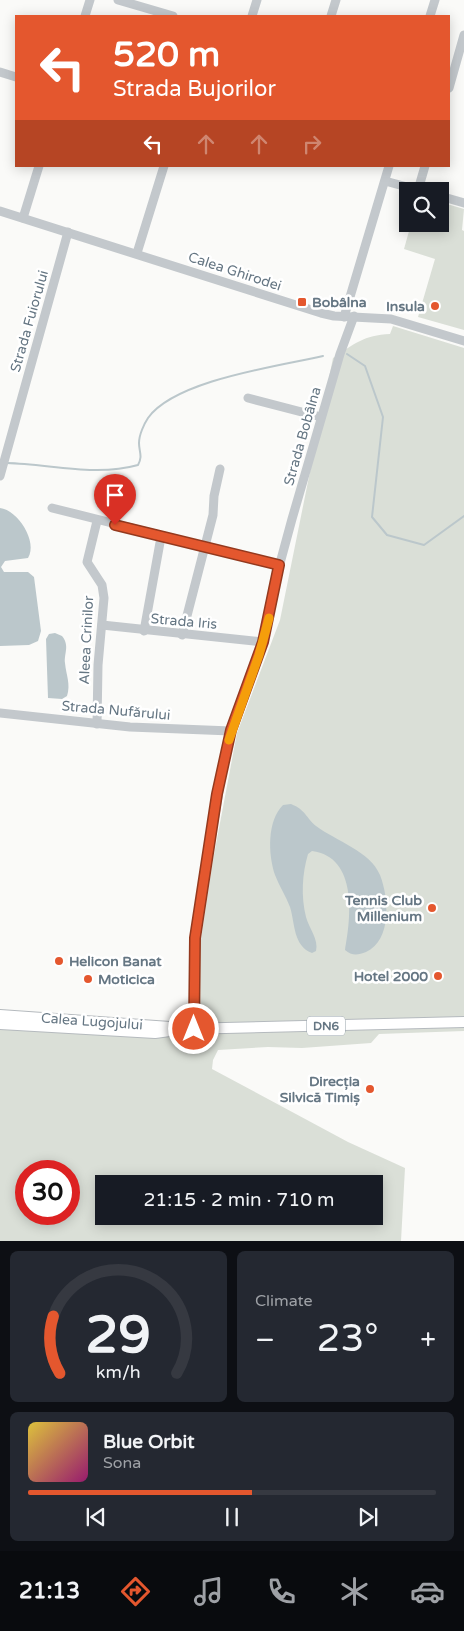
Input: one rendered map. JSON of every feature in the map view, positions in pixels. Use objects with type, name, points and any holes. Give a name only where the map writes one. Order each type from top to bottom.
[{"type":"main road","name":"Calea Lugojului","points":[[0,1015],[189,1029]]},
{"type":"main road","name":"DN6","points":[[189,1029],[464,1022]]},
{"type":"main road","name":"Calea Lugojului","points":[[0,1024],[154,1033],[189,1029]]},
{"type":"street","points":[[85,15],[90,0]]},
{"type":"street","points":[[118,0],[170,15]]},
{"type":"street","points":[[252,15],[257,0]]},
{"type":"street","points":[[331,15],[336,0]]},
{"type":"street","points":[[430,15],[435,0]]},
{"type":"street","points":[[450,84],[464,35]]},
{"type":"street","points":[[0,72],[15,77]]},
{"type":"street","points":[[23,218],[39,167]]},
{"type":"street","points":[[137,254],[164,167]]},
{"type":"street","points":[[344,317],[389,167]]},
{"type":"street","points":[[422,182],[425,167]]},
{"type":"street","points":[[385,181],[399,185]]},
{"type":"street","points":[[449,199],[464,203]]},
{"type":"street","name":"Calea Ghirodei","points":[[0,211],[321,313],[344,317],[391,319],[464,340]]},
{"type":"street","name":"Strada Fuiorului","points":[[1,473],[68,232]]},
{"type":"street","name":"Strada Bobâlna","points":[[189,1029],[197,924],[217,794],[231,730],[263,642],[279,565],[321,418],[354,316]]},
{"type":"street","points":[[248,398],[321,418]]},
{"type":"street","points":[[182,635],[214,515],[214,496],[220,469]]},
{"type":"street","points":[[52,508],[97,521],[279,565]]},
{"type":"street","name":"Aleea Crinilor","points":[[97,521],[87,562],[102,587],[97,724]]},
{"type":"street","points":[[144,631],[161,537]]},
{"type":"street","name":"Strada Iris","points":[[102,626],[263,642]]},
{"type":"street","name":"Strada Nufărului","points":[[0,712],[97,724],[231,730]]},
{"type":"shaded area","points":[[449,205],[464,209],[462,230],[464,231],[464,330],[418,317],[435,259],[404,249],[409,232],[449,232]]},
{"type":"shaded area","points":[[393,326],[464,348],[464,1031],[379,1034],[371,1043],[302,1048],[268,1047],[218,1050],[213,1060],[212,1069],[348,1142],[405,1168],[401,1241],[0,1241],[0,1013],[196,1023],[199,952],[213,860],[237,733],[280,620],[333,358],[366,338],[390,334]]},
{"type":"shaded area","points":[[0,508],[7,510],[19,520],[28,536],[30,544],[28,558],[5,561],[1,567],[4,572],[28,572],[34,577],[41,631],[38,641],[29,645],[0,646]]},
{"type":"shaded area","points":[[55,633],[62,636],[66,643],[65,663],[69,687],[67,696],[62,699],[48,698],[46,639],[49,634]]},
{"type":"shaded area","points":[[291,804],[303,811],[316,826],[369,859],[380,875],[385,895],[386,918],[380,938],[366,952],[355,954],[345,950],[349,906],[348,891],[344,877],[337,864],[327,856],[312,851],[308,854],[306,862],[303,877],[303,894],[304,909],[315,938],[316,951],[312,953],[306,950],[298,940],[290,907],[275,875],[270,848],[274,820],[283,805]]},
{"type":"waterway","points":[[347,354],[365,366],[383,417],[372,517],[387,535],[424,545],[464,516]]},
{"type":"waterway","points":[[7,463],[89,470],[105,470],[138,465],[141,456],[139,440],[142,430],[148,418],[161,405],[204,384],[255,370],[323,356]]},
{"type":"slow traffic","points":[[229,740],[259,655],[269,618]]},
{"type":"place","name":"Bobâlna","points":[[302,302]]},
{"type":"place","name":"Insula","points":[[435,306]]},
{"type":"place","name":"Tennis Club Millenium","points":[[432,908]]},
{"type":"place","name":"Helicon Banat","points":[[59,961]]},
{"type":"place","name":"Hotel 2000","points":[[438,976]]},
{"type":"place","name":"Moticica","points":[[88,979]]},
{"type":"place","name":"Direcția Silvică Timiș","points":[[370,1089]]},
{"type":"route","points":[[115,525],[279,565],[263,642],[231,730],[222,766],[195,938],[194,1029]]}]
